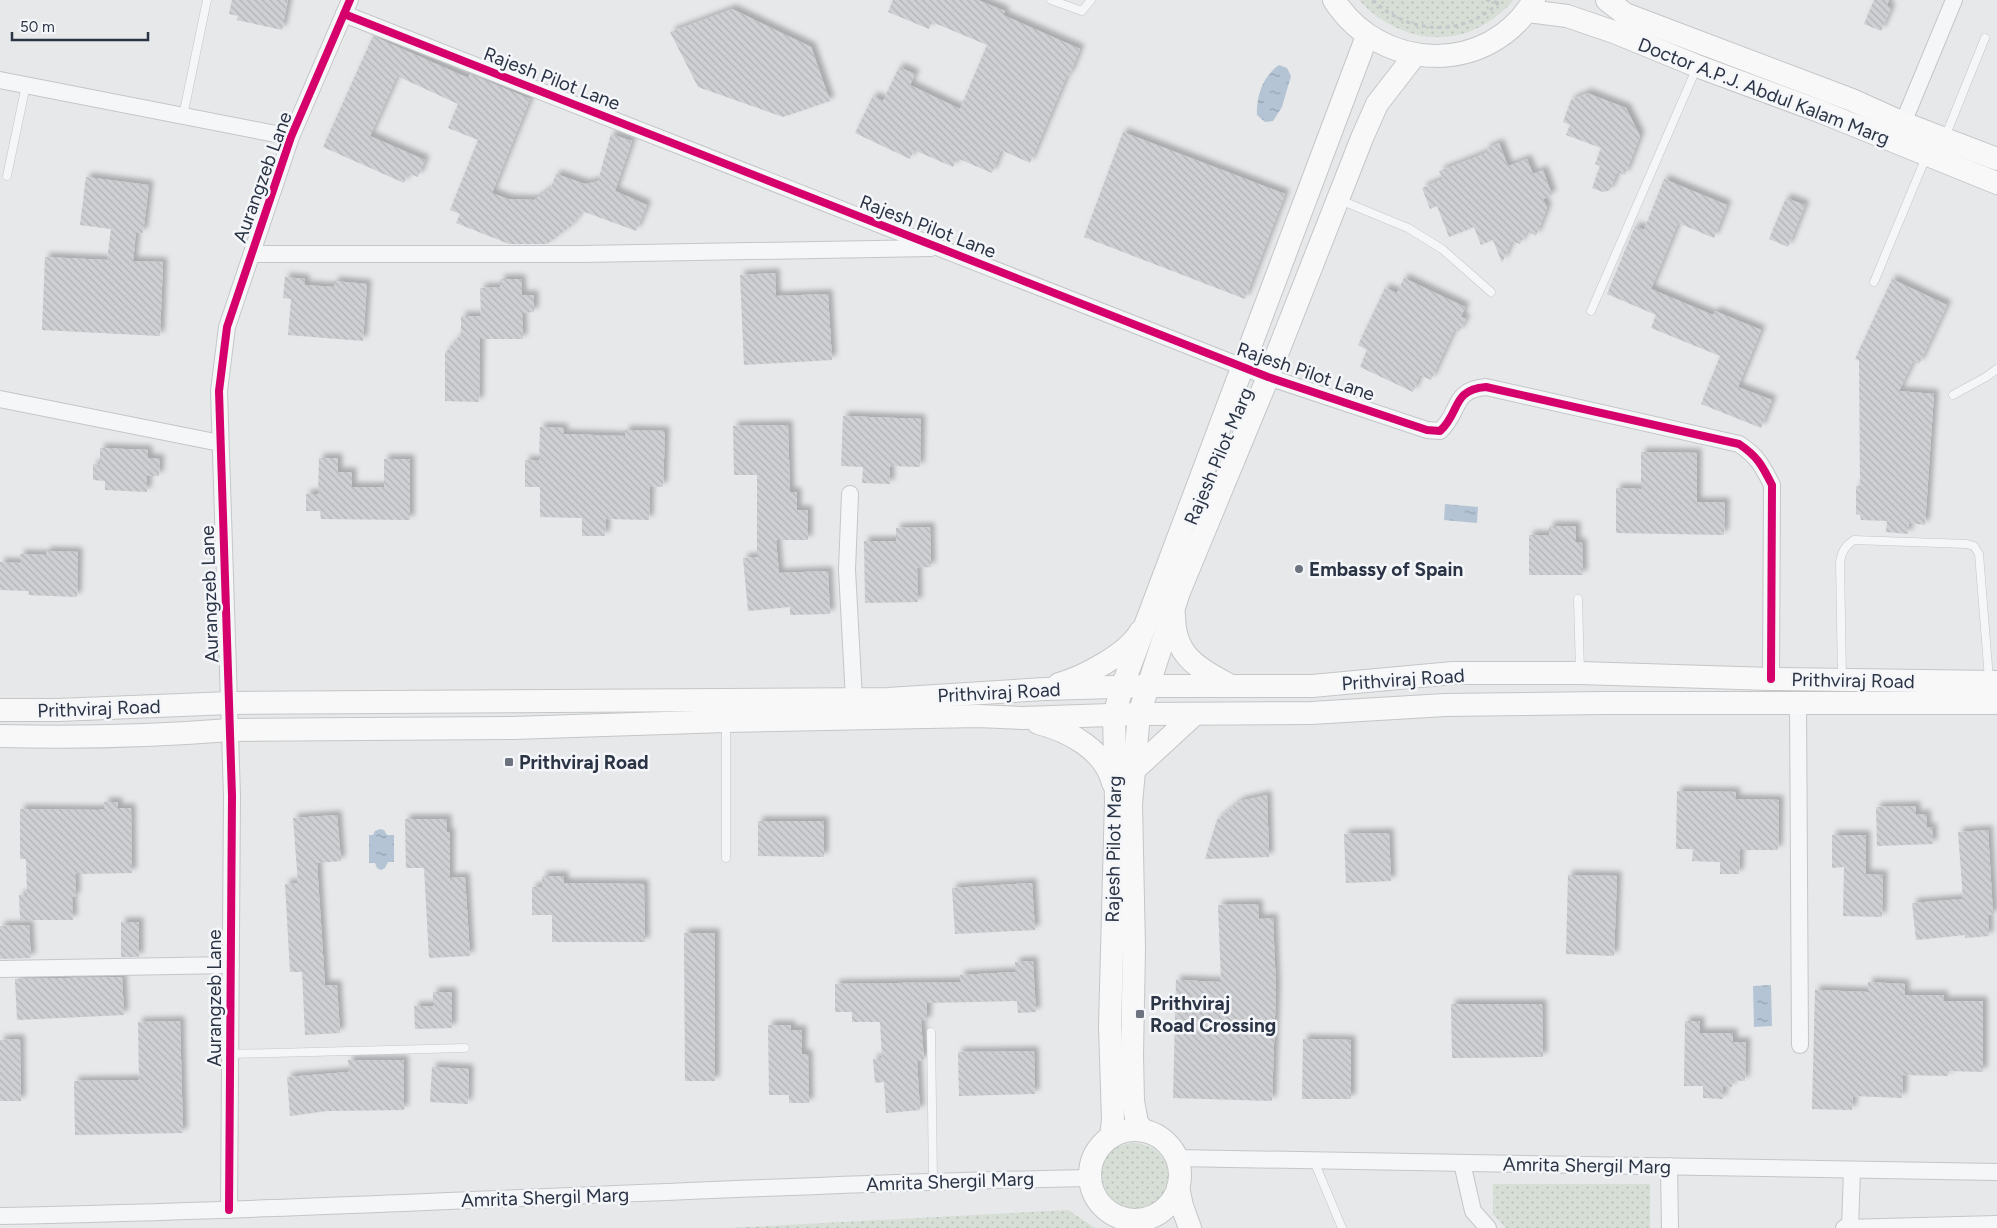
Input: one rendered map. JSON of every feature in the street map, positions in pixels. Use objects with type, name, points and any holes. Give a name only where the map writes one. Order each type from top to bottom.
[{"type":"main road","points":[[1334,0],[1343,14],[1367,36],[1390,48],[1415,55],[1450,56],[1483,46],[1512,28],[1531,5]]},
{"type":"main road","name":"Doctor A.P.J. Abdul Kalam Marg","points":[[1607,0],[1625,14],[1702,55],[1819,111],[1997,159]]},
{"type":"main road","name":"Doctor A.P.J. Abdul Kalam Marg","points":[[1531,5],[1614,32],[1702,55],[1852,100],[1903,123],[1997,183]]},
{"type":"main road","name":"Rajesh Pilot Marg","points":[[1111,1137],[1113,1120],[1110,1026],[1116,801],[1114,716],[1122,687],[1367,36]]},
{"type":"main road","name":"Rajesh Pilot Marg","points":[[1144,1131],[1137,1123],[1133,1091],[1134,949],[1131,804],[1139,714],[1179,592],[1268,377],[1377,104],[1415,55]]},
{"type":"main road","points":[[1179,592],[1174,612],[1174,629],[1177,641],[1186,655],[1198,667],[1230,686]]},
{"type":"main road","points":[[1044,689],[1065,683],[1104,663],[1138,636],[1147,620]]},
{"type":"main road","name":"Prithviraj Road","points":[[0,736],[40,737],[230,730],[514,728],[854,699],[888,699],[1044,689],[1148,686],[1312,686],[1453,673],[1580,673],[1771,679],[1842,679],[1994,689]]},
{"type":"main road","name":"Prithviraj Road","points":[[0,710],[58,710],[230,703],[725,710],[1023,718],[1139,714],[1311,713],[1445,705],[1798,702],[1994,689]]},
{"type":"main road","points":[[1134,771],[1195,714]]},
{"type":"main road","points":[[1023,718],[1068,734],[1098,756],[1109,769],[1116,801]]},
{"type":"main road","points":[[1178,1187],[1168,1206],[1142,1223],[1110,1212],[1100,1203],[1093,1191],[1090,1178],[1094,1158],[1101,1146],[1111,1137],[1130,1130],[1144,1131],[1164,1141],[1176,1158],[1180,1172],[1178,1187],[1190,1228]]},
{"type":"street","points":[[1903,123],[1954,0]]},
{"type":"street","name":"Aurangzeb Lane","points":[[229,1210],[232,796],[219,391],[227,327],[291,137],[347,7]]},
{"type":"street","name":"Rajesh Pilot Lane","points":[[347,7],[938,248],[1268,377],[1427,430],[1440,431],[1448,423],[1461,396],[1473,388],[1486,387],[1724,439],[1739,444],[1754,454],[1772,485],[1771,679]]},
{"type":"street","points":[[0,80],[291,137]]},
{"type":"street","points":[[252,254],[582,254],[938,248]]},
{"type":"street","points":[[2,400],[220,444]]},
{"type":"street","points":[[850,494],[847,570],[854,699]]},
{"type":"street","points":[[1798,702],[1800,1045]]},
{"type":"street","points":[[0,969],[231,965]]},
{"type":"street","name":"Amrita Shergil Marg","points":[[1176,1158],[1997,1172]]},
{"type":"street","points":[[1462,1163],[1474,1211],[1488,1228]]},
{"type":"street","points":[[1669,1166],[1670,1228]]},
{"type":"street","points":[[1850,1228],[1852,1170]]},
{"type":"street","name":"Amrita Shergil Marg","points":[[0,1216],[156,1220],[229,1210],[933,1181],[1090,1178]]},
{"type":"street","points":[[1844,1228],[1997,1224]]},
{"type":"lane","points":[[183,116],[207,0]]},
{"type":"lane","points":[[1051,0],[1082,11],[1088,7],[1091,0]]},
{"type":"lane","points":[[1874,282],[1933,143],[1985,38]]},
{"type":"lane","points":[[1592,311],[1702,55]]},
{"type":"lane","points":[[7,176],[26,85]]},
{"type":"lane","points":[[1338,199],[1408,228],[1442,249],[1491,292]]},
{"type":"lane","points":[[1953,394],[1986,377],[1997,369]]},
{"type":"lane","points":[[1842,679],[1840,562],[1842,552],[1847,545],[1854,540],[1968,544],[1974,546],[1979,554],[1994,689]]},
{"type":"lane","points":[[1578,599],[1580,673]]},
{"type":"lane","points":[[725,710],[726,858]]},
{"type":"lane","points":[[931,1032],[933,1181]]},
{"type":"lane","points":[[230,1054],[465,1048]]},
{"type":"lane","points":[[1314,1161],[1342,1228]]},
{"type":"path","points":[[1373,0],[1382,10],[1398,19],[1415,25],[1434,28],[1452,27],[1469,22],[1485,14],[1501,0]]},
{"type":"shaded area","points":[[1359,0],[1513,0],[1507,8],[1477,28],[1460,35],[1442,37],[1406,32],[1389,24]]},
{"type":"shaded area","points":[[1141,1143],[1154,1149],[1163,1158],[1167,1164],[1169,1178],[1167,1192],[1159,1203],[1148,1211],[1127,1213],[1120,1211],[1109,1203],[1101,1192],[1099,1171],[1101,1164],[1109,1153],[1120,1145]]},
{"type":"shaded area","points":[[1493,1184],[1650,1184],[1650,1228],[1506,1228],[1493,1214]]},
{"type":"shaded area","points":[[1068,1210],[1095,1228],[729,1228]]},
{"type":"water","points":[[1279,65],[1287,68],[1291,76],[1282,107],[1273,121],[1265,122],[1257,115],[1259,94],[1269,75]]},
{"type":"water","points":[[1445,504],[1478,507],[1477,523],[1444,520]]},
{"type":"water","points":[[384,830],[387,835],[394,835],[394,862],[388,862],[385,868],[381,870],[377,868],[375,863],[369,863],[369,835],[373,835],[375,831]]},
{"type":"water","points":[[1771,985],[1772,1026],[1754,1027],[1753,986]]},
{"type":"building","points":[[232,0],[288,0],[282,30],[237,20],[238,16],[229,14]]},
{"type":"building","points":[[893,0],[978,0],[1005,11],[1003,15],[1080,49],[1030,163],[1001,150],[992,173],[957,158],[953,167],[914,150],[910,159],[855,133],[873,96],[883,101],[899,67],[915,74],[910,85],[960,109],[987,45],[932,22],[929,29],[888,12]]},
{"type":"building","points":[[1874,0],[1889,0],[1887,6],[1891,8],[1881,31],[1864,24]]},
{"type":"building","points":[[732,9],[811,47],[830,101],[783,117],[698,87],[670,32]]},
{"type":"building","points":[[373,36],[468,78],[470,74],[530,99],[492,193],[508,199],[534,200],[551,188],[556,174],[585,184],[598,181],[611,134],[632,141],[615,191],[647,205],[636,231],[582,211],[571,226],[547,244],[509,244],[456,223],[460,214],[450,210],[478,140],[448,128],[458,104],[397,76],[370,136],[425,160],[418,177],[408,173],[404,183],[323,147]]},
{"type":"building","points":[[1587,93],[1626,108],[1640,136],[1625,175],[1617,172],[1611,188],[1603,192],[1592,188],[1600,166],[1595,164],[1601,148],[1566,135],[1570,125],[1563,122],[1571,100]]},
{"type":"building","points":[[1123,132],[1285,194],[1245,299],[1084,237]]},
{"type":"building","points":[[1499,143],[1508,166],[1527,159],[1533,174],[1543,170],[1552,195],[1543,199],[1547,208],[1536,236],[1527,231],[1520,244],[1512,241],[1502,263],[1493,240],[1481,245],[1474,227],[1449,237],[1437,206],[1430,209],[1422,188],[1443,179],[1439,171],[1486,153],[1485,149]]},
{"type":"building","points":[[86,177],[149,185],[143,233],[136,232],[133,261],[163,262],[160,336],[42,330],[45,257],[107,260],[111,229],[80,225]]},
{"type":"building","points":[[1664,179],[1727,205],[1714,238],[1678,223],[1651,289],[1713,315],[1715,311],[1761,330],[1738,387],[1772,400],[1761,428],[1701,404],[1720,356],[1651,328],[1656,315],[1607,294],[1635,226],[1644,230]]},
{"type":"building","points":[[1786,198],[1805,205],[1788,247],[1769,239]]},
{"type":"building","points":[[775,273],[776,296],[828,294],[832,360],[744,365],[740,275]]},
{"type":"building","points":[[285,277],[305,279],[305,285],[334,287],[334,281],[367,284],[363,341],[288,335],[291,299],[283,298]]},
{"type":"building","points":[[1404,278],[1465,307],[1461,317],[1466,319],[1459,332],[1454,330],[1431,380],[1420,375],[1413,392],[1360,367],[1367,350],[1358,345],[1385,288],[1397,293]]},
{"type":"building","points":[[500,279],[521,279],[522,295],[534,295],[534,312],[522,313],[523,339],[480,339],[479,402],[445,401],[445,353],[461,334],[461,316],[481,316],[480,288],[500,287]]},
{"type":"building","points":[[1892,279],[1947,305],[1919,364],[1913,361],[1899,391],[1934,394],[1925,525],[1909,523],[1908,534],[1886,532],[1887,521],[1861,520],[1860,515],[1856,514],[1856,486],[1860,486],[1859,360],[1855,359]]},
{"type":"building","points":[[843,416],[921,419],[920,467],[890,466],[890,484],[862,483],[863,467],[841,466]]},
{"type":"building","points":[[788,425],[790,492],[797,492],[797,510],[808,510],[808,540],[776,540],[779,573],[828,571],[830,614],[790,615],[790,607],[748,611],[743,558],[757,557],[757,475],[734,475],[733,426]]},
{"type":"building","points":[[540,427],[564,428],[563,434],[625,436],[625,430],[665,431],[663,487],[650,486],[649,520],[606,519],[605,536],[582,536],[582,518],[540,517],[540,487],[525,487],[525,460],[539,461]]},
{"type":"building","points":[[100,448],[148,450],[148,458],[160,459],[159,476],[147,476],[147,492],[105,490],[105,481],[93,480],[93,464],[100,465]]},
{"type":"building","points":[[1641,452],[1697,453],[1697,502],[1725,502],[1724,535],[1616,533],[1616,488],[1641,489]]},
{"type":"building","points":[[319,458],[338,458],[338,472],[352,472],[352,487],[384,487],[384,459],[410,459],[410,520],[321,519],[320,511],[306,511],[306,494],[318,494]]},
{"type":"building","points":[[1549,526],[1576,526],[1576,542],[1582,543],[1583,575],[1529,575],[1529,535],[1549,535]]},
{"type":"building","points":[[930,527],[931,567],[917,568],[918,602],[865,603],[864,541],[896,541],[896,528]]},
{"type":"building","points":[[46,551],[78,552],[77,597],[28,595],[29,591],[0,590],[0,562],[20,563],[20,554],[46,555]]},
{"type":"building","points":[[1677,791],[1736,792],[1735,799],[1779,800],[1778,850],[1740,850],[1739,874],[1720,874],[1720,862],[1692,861],[1693,849],[1676,849]]},
{"type":"building","points":[[1267,795],[1269,857],[1205,859],[1217,820],[1240,801]]},
{"type":"building","points":[[104,802],[118,802],[118,808],[131,808],[132,873],[75,874],[76,897],[72,897],[73,920],[20,920],[19,895],[27,895],[26,859],[20,859],[20,809],[98,810],[105,809]]},
{"type":"building","points":[[1916,806],[1916,815],[1926,814],[1927,828],[1932,827],[1933,844],[1877,846],[1876,807]]},
{"type":"building","points":[[337,815],[341,861],[317,863],[325,985],[337,985],[340,1033],[305,1035],[302,972],[290,972],[285,884],[298,883],[293,818]]},
{"type":"building","points":[[405,819],[447,819],[447,832],[450,832],[450,878],[465,877],[470,956],[429,958],[424,868],[406,868]]},
{"type":"building","points":[[758,821],[824,821],[824,857],[758,856]]},
{"type":"building","points":[[1988,830],[1993,915],[1988,915],[1989,936],[1965,938],[1965,935],[1916,940],[1912,903],[1963,899],[1958,832]]},
{"type":"building","points":[[1389,833],[1391,881],[1346,883],[1344,834]]},
{"type":"building","points":[[1832,835],[1866,835],[1866,874],[1883,875],[1882,917],[1843,916],[1844,867],[1832,868]]},
{"type":"building","points":[[1568,875],[1617,876],[1614,956],[1566,954]]},
{"type":"building","points":[[542,876],[564,876],[564,883],[644,884],[645,942],[552,942],[552,915],[532,915],[532,887],[542,887]]},
{"type":"building","points":[[1032,883],[1035,930],[955,934],[952,888]]},
{"type":"building","points":[[1258,904],[1259,919],[1273,918],[1276,989],[1272,1101],[1173,1098],[1176,980],[1221,982],[1218,905]]},
{"type":"building","points":[[121,922],[139,922],[139,957],[121,957]]},
{"type":"building","points":[[29,925],[31,958],[0,959],[0,926]]},
{"type":"building","points":[[684,933],[715,933],[715,1081],[685,1081]]},
{"type":"building","points":[[1033,961],[1036,1012],[1018,1013],[1017,1001],[927,1003],[927,1021],[921,1021],[924,1060],[917,1061],[920,1110],[886,1113],[884,1082],[875,1083],[873,1059],[882,1058],[880,1022],[852,1022],[852,1012],[835,1012],[835,984],[961,982],[960,975],[1015,972],[1015,962]]},
{"type":"building","points":[[122,977],[124,1015],[17,1020],[15,979]]},
{"type":"building","points":[[1868,982],[1905,984],[1905,995],[1944,995],[1943,1001],[1983,1001],[1983,1072],[1948,1071],[1948,1076],[1903,1075],[1902,1098],[1853,1096],[1852,1110],[1812,1109],[1815,990],[1868,992]]},
{"type":"building","points":[[433,992],[452,992],[452,1028],[415,1029],[414,1006],[433,1006]]},
{"type":"building","points":[[1451,1004],[1542,1004],[1543,1057],[1452,1058]]},
{"type":"building","points":[[180,1021],[183,1133],[75,1135],[74,1081],[139,1080],[138,1022]]},
{"type":"building","points":[[1685,1021],[1700,1021],[1700,1033],[1733,1033],[1733,1042],[1746,1042],[1745,1081],[1732,1080],[1732,1087],[1723,1087],[1723,1099],[1703,1098],[1703,1086],[1684,1086]]},
{"type":"building","points":[[768,1025],[791,1025],[791,1030],[802,1030],[802,1054],[808,1054],[809,1103],[789,1103],[789,1095],[769,1095]]},
{"type":"building","points":[[20,1039],[21,1101],[0,1101],[0,1040]]},
{"type":"building","points":[[1303,1039],[1351,1040],[1351,1099],[1302,1099]]},
{"type":"building","points":[[1034,1051],[1035,1094],[959,1096],[958,1052]]},
{"type":"building","points":[[348,1060],[404,1060],[404,1110],[327,1111],[290,1116],[287,1077],[349,1072]]},
{"type":"building","points":[[432,1067],[469,1069],[468,1104],[430,1102]]},
{"type":"cycle path","points":[[229,1210],[232,796],[219,391],[227,327],[291,137],[350,0]]},
{"type":"cycle path","points":[[344,14],[1268,377],[1427,430],[1440,431],[1447,424],[1458,403],[1467,392],[1486,387],[1739,444],[1758,462],[1772,485],[1771,679]]},
{"type":"place","name":"Embassy of Spain","points":[[1299,569]]},
{"type":"place","name":"Prithviraj Road","points":[[509,762]]},
{"type":"place","name":"Prithviraj Road Crossing","points":[[1140,1014]]}]
